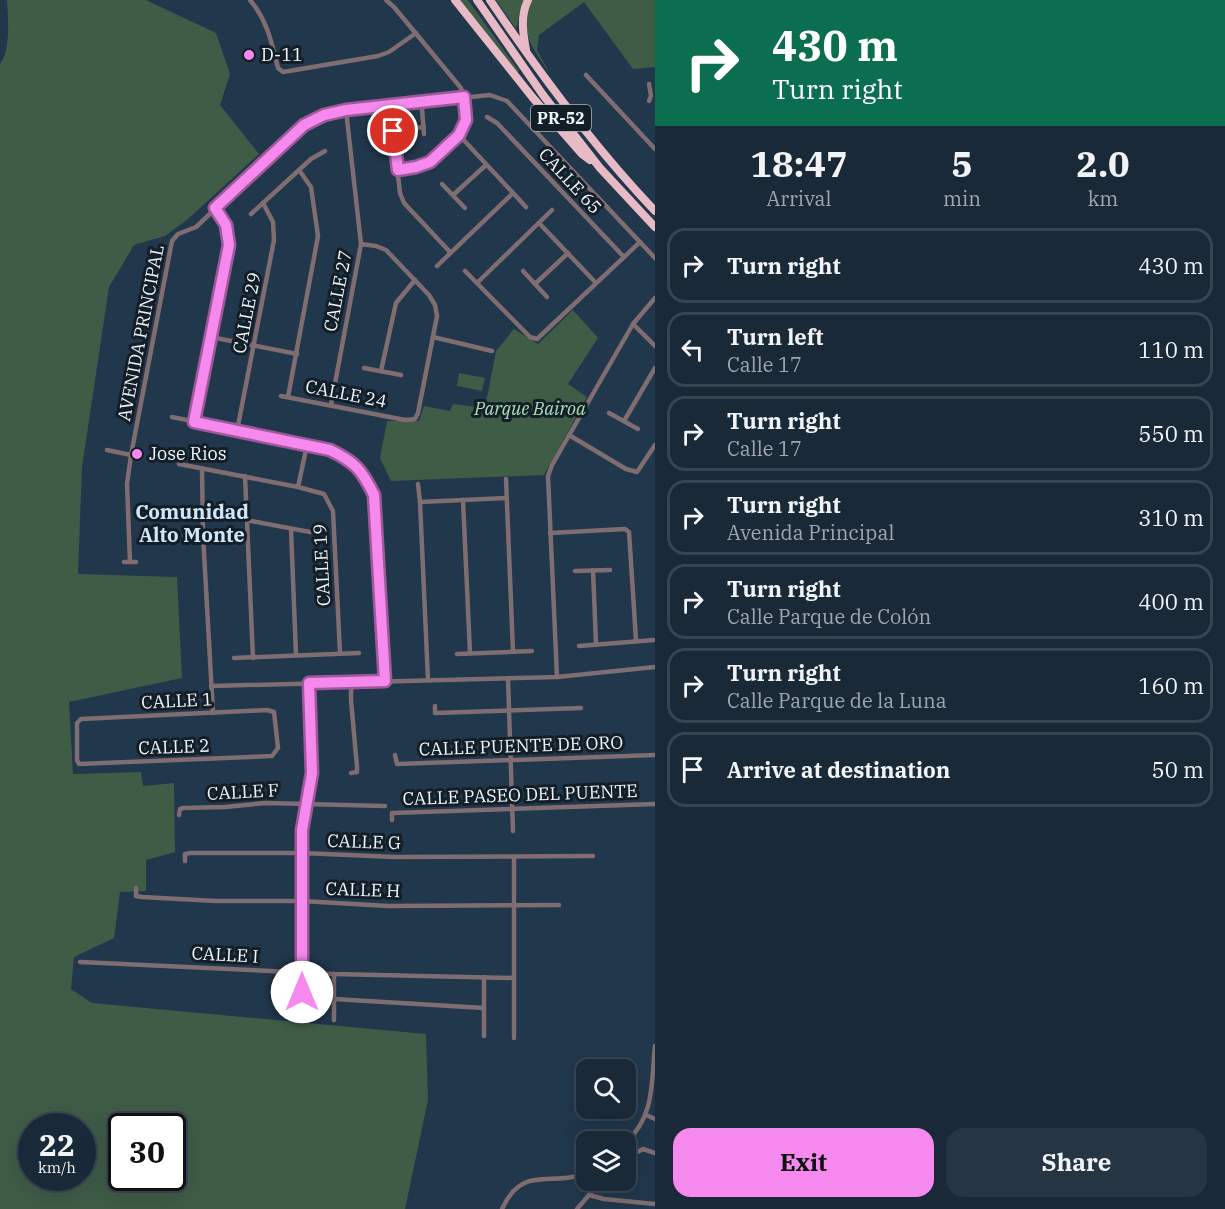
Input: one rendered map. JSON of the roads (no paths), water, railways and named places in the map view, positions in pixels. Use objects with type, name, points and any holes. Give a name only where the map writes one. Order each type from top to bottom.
[{"type":"highway","points":[[454,0],[533,98],[582,154],[600,168]]},
{"type":"highway","name":"PR-52","points":[[477,0],[543,95],[600,168],[655,226]]},
{"type":"highway","name":"PR-52","points":[[490,0],[583,129],[655,211]]},
{"type":"highway","points":[[527,54],[523,17],[528,0]]},
{"type":"street","points":[[250,0],[260,12],[269,33],[278,68],[283,72],[378,56],[389,52],[416,33]]},
{"type":"street","points":[[386,0],[461,88],[466,120],[459,135],[430,162],[398,170]]},
{"type":"street","points":[[586,75],[654,144]]},
{"type":"street","points":[[592,81],[596,75]]},
{"type":"street","points":[[649,84],[653,93],[649,101]]},
{"type":"street","name":"AVENIDA PRINCIPAL","points":[[124,562],[133,562],[127,484],[130,455],[172,241],[178,234],[196,227],[304,125],[324,115],[346,110],[489,95],[507,101],[655,258]]},
{"type":"street","points":[[422,109],[424,134]]},
{"type":"street","name":"CALLE 27","points":[[331,405],[361,244],[346,110]]},
{"type":"street","name":"CALLE 65","points":[[487,117],[497,123],[624,257]]},
{"type":"street","points":[[491,129],[497,123]]},
{"type":"street","points":[[371,133],[424,127]]},
{"type":"street","points":[[393,131],[400,194],[404,202],[450,252]]},
{"type":"street","points":[[459,135],[526,207]]},
{"type":"street","points":[[251,214],[311,159],[325,151]]},
{"type":"street","points":[[453,195],[486,165]]},
{"type":"street","name":"CALLE 24","points":[[299,170],[311,188],[318,236],[288,397],[405,420],[415,419],[437,316],[435,305],[429,295],[386,250],[361,244]]},
{"type":"street","points":[[442,184],[465,208]]},
{"type":"street","points":[[437,266],[513,193]]},
{"type":"street","name":"CALLE 29","points":[[237,431],[274,240],[273,222],[263,203]]},
{"type":"street","points":[[194,422],[229,245],[226,225],[215,208]]},
{"type":"street","points":[[478,282],[552,210]]},
{"type":"street","points":[[539,223],[596,283]]},
{"type":"street","points":[[465,271],[533,340],[537,339],[640,242]]},
{"type":"street","points":[[535,284],[568,253]]},
{"type":"street","points":[[523,271],[547,297]]},
{"type":"street","points":[[381,372],[396,303],[415,280]]},
{"type":"street","points":[[557,677],[548,476],[552,465],[633,324],[655,298]]},
{"type":"street","points":[[633,324],[655,346]]},
{"type":"street","points":[[211,337],[297,354]]},
{"type":"street","points":[[433,337],[492,351]]},
{"type":"street","points":[[364,368],[401,375]]},
{"type":"street","points":[[624,421],[655,368]]},
{"type":"street","points":[[281,396],[288,397]]},
{"type":"street","points":[[609,413],[639,429]]},
{"type":"street","points":[[172,417],[330,450],[350,460],[365,475],[374,495],[385,681]]},
{"type":"street","points":[[569,435],[626,469],[637,472],[655,445]]},
{"type":"street","points":[[298,487],[307,445]]},
{"type":"street","points":[[107,450],[130,455]]},
{"type":"street","name":"CALLE 19","points":[[178,464],[324,494],[333,511],[340,653]]},
{"type":"street","points":[[202,468],[203,535],[213,713]]},
{"type":"street","points":[[245,476],[253,657]]},
{"type":"street","points":[[506,479],[513,651]]},
{"type":"street","points":[[418,484],[428,680]]},
{"type":"street","points":[[420,502],[506,498]]},
{"type":"street","points":[[463,500],[470,652]]},
{"type":"street","points":[[246,520],[310,532]]},
{"type":"street","points":[[291,529],[296,655]]},
{"type":"street","points":[[550,533],[625,529],[629,532],[636,640]]},
{"type":"street","points":[[184,536],[203,535]]},
{"type":"street","points":[[593,570],[596,644]]},
{"type":"street","points":[[575,571],[610,570]]},
{"type":"street","points":[[579,646],[654,640]]},
{"type":"street","points":[[457,654],[532,651]]},
{"type":"street","points":[[234,658],[359,653]]},
{"type":"street","points":[[211,686],[557,677],[655,667]]},
{"type":"street","points":[[508,678],[513,831]]},
{"type":"street","points":[[351,682],[357,767],[357,772],[351,773]]},
{"type":"street","points":[[302,1017],[302,830],[308,804],[312,762],[309,683]]},
{"type":"street","points":[[435,706],[435,713],[581,708]]},
{"type":"street","name":"CALLE 1","points":[[81,719],[267,710],[274,712]]},
{"type":"street","name":"CALLE 2","points":[[81,719],[77,723],[77,760],[80,764],[272,756],[278,748],[274,712]]},
{"type":"street","name":"CALLE PUENTE DE ORO","points":[[395,755],[397,764],[655,755]]},
{"type":"street","name":"CALLE F","points":[[179,815],[180,809],[183,808],[265,803],[386,806]]},
{"type":"street","name":"CALLE PASEO DEL PUENTE","points":[[392,820],[392,813],[655,804]]},
{"type":"street","name":"CALLE G","points":[[185,861],[185,854],[190,853],[302,852],[395,857],[593,856]]},
{"type":"street","points":[[514,857],[514,1038]]},
{"type":"street","name":"CALLE H","points":[[136,888],[136,896],[142,897],[216,901],[302,901],[388,906],[559,905]]},
{"type":"street","points":[[101,956],[101,963]]},
{"type":"street","name":"CALLE I","points":[[80,962],[334,974],[514,978]]},
{"type":"street","points":[[334,974],[334,1020]]},
{"type":"street","points":[[484,977],[484,1036]]},
{"type":"street","points":[[334,999],[484,1008]]},
{"type":"street","points":[[636,1131],[647,1113],[654,1072],[655,1046]]},
{"type":"street","points":[[647,1113],[655,1114]]},
{"type":"street","points":[[647,1113],[655,1119]]},
{"type":"street","points":[[636,1153],[643,1149],[655,1153]]},
{"type":"street","points":[[502,1209],[509,1194],[516,1187],[533,1180],[576,1175]]},
{"type":"street","points":[[578,1209],[592,1191]]},
{"type":"street","points":[[589,1195],[604,1199],[655,1204]]},
{"type":"place","name":"D-11","points":[[249,55]]},
{"type":"place","name":"Jose Rios","points":[[137,454]]},
{"type":"district","name":"Comunidad Alto Monte","points":[[192,524]]},
{"type":"park label","name":"Parque Bairoa","points":[[530,409]]}]
